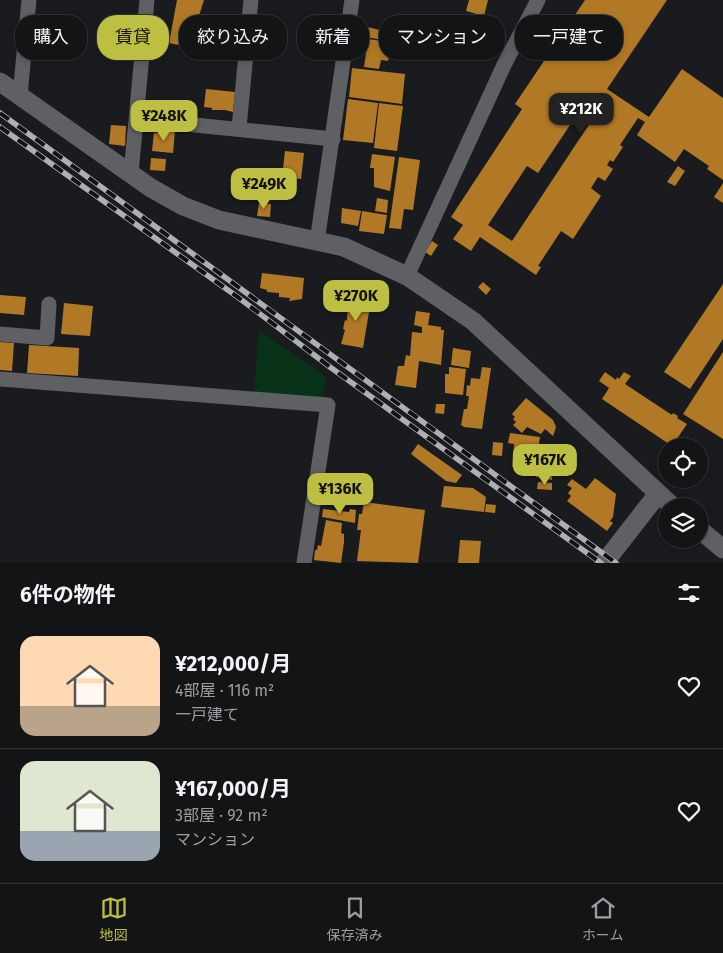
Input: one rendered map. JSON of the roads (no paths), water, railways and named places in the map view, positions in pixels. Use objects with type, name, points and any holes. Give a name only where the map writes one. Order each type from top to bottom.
[{"type":"street","points":[[20,96],[29,0]]},
{"type":"street","points":[[132,174],[147,0]]},
{"type":"street","points":[[239,128],[251,0]]},
{"type":"street","points":[[317,242],[352,0]]},
{"type":"street","points":[[407,276],[504,65],[538,0]]},
{"type":"street","points":[[0,82],[132,174],[183,206],[219,220],[344,247],[407,276],[473,321],[662,498]]},
{"type":"street","points":[[136,119],[333,139]]},
{"type":"street","points":[[0,334],[47,338],[49,304]]},
{"type":"street","points":[[0,379],[328,405],[304,563]]},
{"type":"street","points":[[604,563],[658,506]]},
{"type":"street","points":[[708,536],[723,549]]},
{"type":"railway","points":[[0,113],[616,563]]},
{"type":"railway","points":[[0,127],[239,298],[330,367],[601,563]]}]
